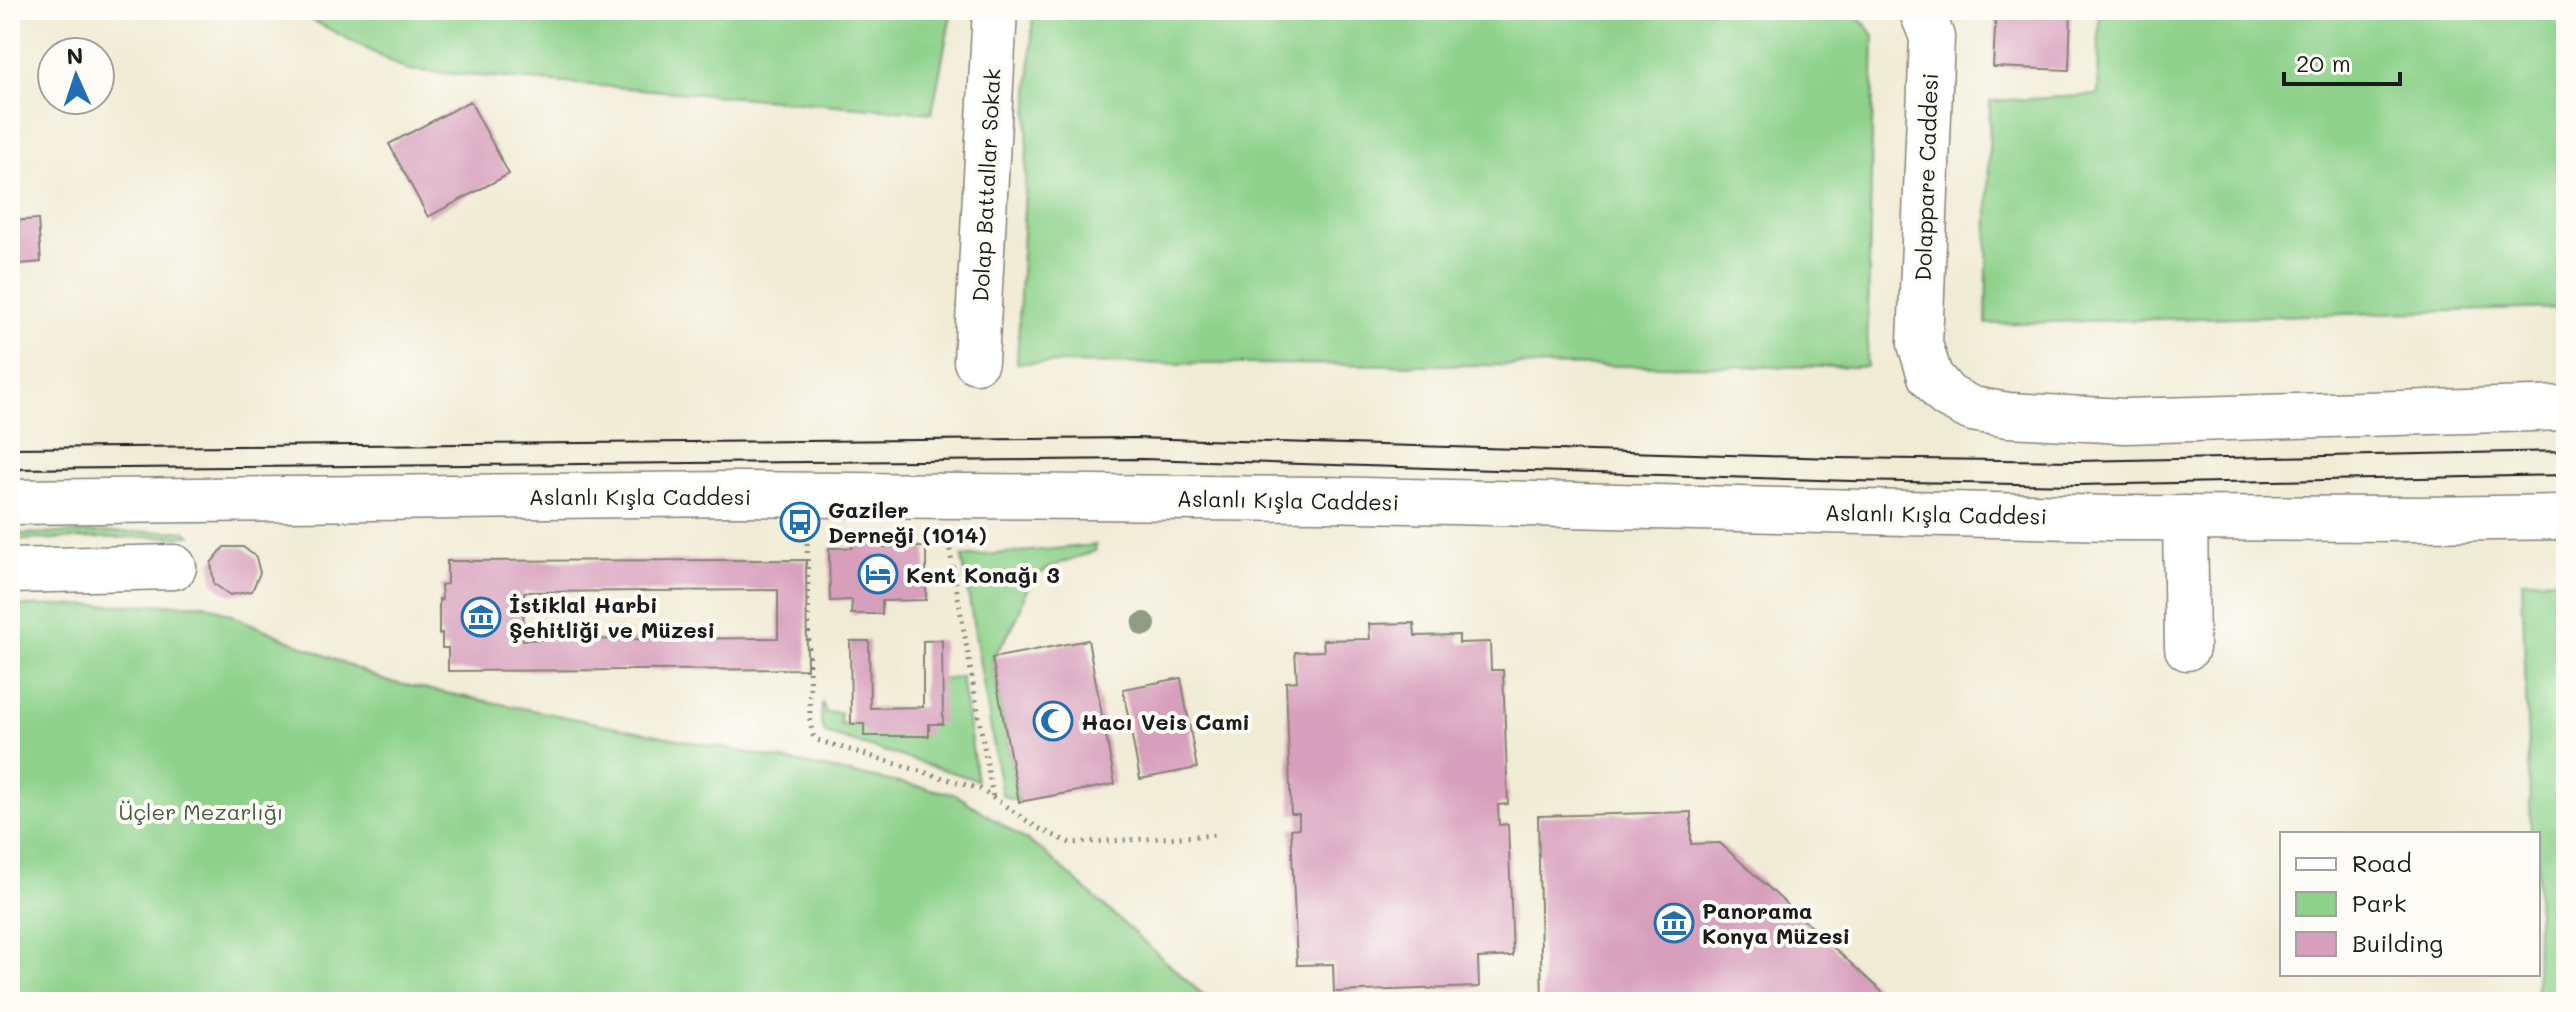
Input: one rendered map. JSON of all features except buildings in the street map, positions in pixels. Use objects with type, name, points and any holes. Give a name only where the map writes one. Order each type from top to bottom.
[{"type":"main road","name":"Dolap Battallar Sokak","points":[[976,361],[995,10]]},
{"type":"main road","name":"Dolappare Caddesi","points":[[1929,19],[1920,344],[1930,376],[1947,396],[1972,409],[2008,415],[2125,421],[2566,408]]},
{"type":"main road","name":"Aslanlı Kışla Caddesi","points":[[10,502],[733,494],[1323,499],[2185,518],[2566,517]]},
{"type":"main road","points":[[2185,518],[2187,648]]},
{"type":"main road","points":[[10,571],[174,567]]},
{"type":"path","points":[[807,521],[810,722],[817,740],[980,789],[1036,827],[1070,843],[1218,835]]},
{"type":"path","points":[[946,529],[993,798]]},
{"type":"green space","points":[[293,10],[952,10],[932,113],[407,70]]},
{"type":"green space","points":[[1033,10],[1853,10],[1874,35],[1867,367],[1017,363]]},
{"type":"green space","points":[[2099,10],[2566,10],[2566,308],[1986,324],[1990,101],[2098,95]]},
{"type":"green space","points":[[184,531],[191,536],[10,540],[10,534]]},
{"type":"green space","points":[[1096,545],[1095,551],[1054,566],[1033,580],[1013,626],[992,658],[1019,802],[1002,795],[962,557]]},
{"type":"green space","points":[[2566,579],[2566,1002],[2536,1002],[2536,976],[2540,976],[2540,832],[2531,832],[2522,580]]},
{"type":"green space","name":"Üçler Mezarlığı","points":[[205,604],[385,681],[955,794],[1044,852],[1211,1002],[10,1002],[10,606]]},
{"type":"green space","points":[[961,677],[977,780],[825,733],[821,723],[822,702],[826,713],[840,712],[841,725],[912,724],[932,712],[931,682]]},
{"type":"tram line","points":[[10,448],[1135,438],[1835,458],[2077,461],[2566,451]]},
{"type":"tram line","points":[[10,469],[1142,459],[2078,485],[2566,475]]},
{"type":"place","name":"Gaziler Derneği (1014)","points":[[800,522]]},
{"type":"place","name":"Kent Konağı 3","points":[[878,574]]},
{"type":"place","name":"İstiklal Harbi Şehitliği ve Müzesi","points":[[481,617]]},
{"type":"place","name":"Hacı Veis Cami","points":[[1053,721]]},
{"type":"place","name":"Panorama Konya Müzesi","points":[[1674,923]]}]
